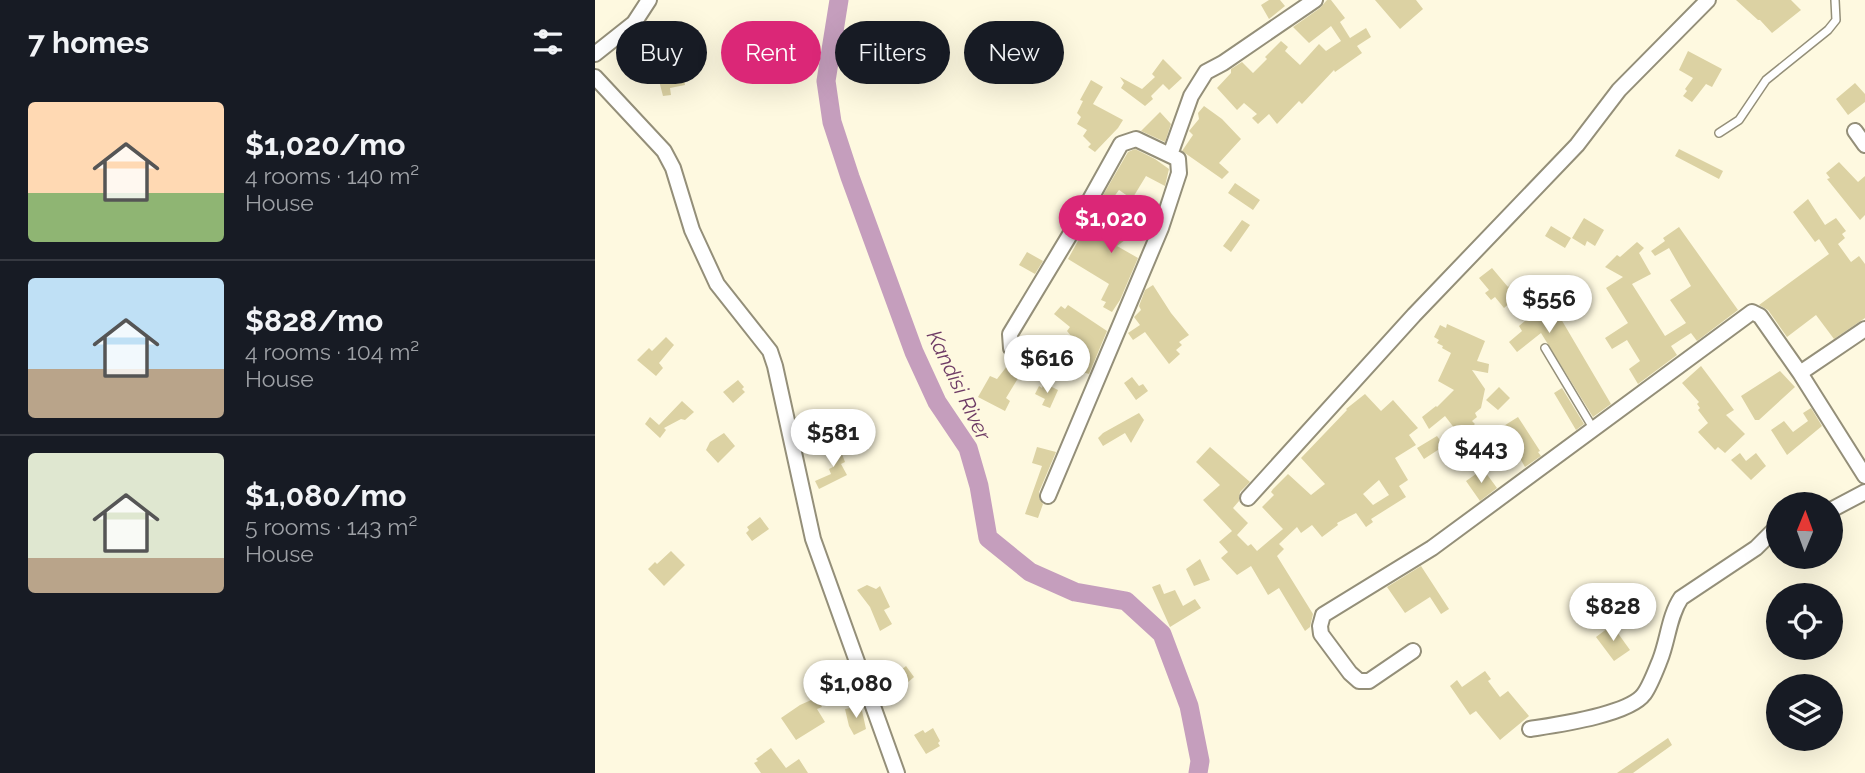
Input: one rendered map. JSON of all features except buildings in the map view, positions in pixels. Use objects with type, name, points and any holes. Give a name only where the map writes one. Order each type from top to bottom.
[{"type":"street","points":[[595,54],[634,23],[649,0]]},
{"type":"street","points":[[1170,155],[1191,96],[1206,72],[1315,0]]},
{"type":"street","points":[[1248,498],[1423,306],[1577,145],[1619,90],[1708,0]]},
{"type":"street","points":[[595,77],[664,151],[673,167],[692,230],[717,284],[770,352],[813,539],[897,773]]},
{"type":"street","points":[[1855,131],[1865,145]]},
{"type":"street","points":[[1025,358],[1011,348],[1010,334],[1121,144],[1136,139],[1178,159],[1179,173],[1161,228],[1048,496]]},
{"type":"street","points":[[1413,651],[1369,681],[1359,681],[1350,674],[1321,634],[1319,626],[1323,615],[1432,548],[1752,312],[1760,316],[1800,373],[1865,476]]},
{"type":"street","points":[[1800,373],[1865,329]]},
{"type":"street","points":[[1843,504],[1865,492]]},
{"type":"street","points":[[1530,729],[1575,722],[1636,701],[1644,694],[1660,661],[1676,606],[1681,598],[1756,548],[1766,538]]},
{"type":"lane","points":[[1719,133],[1739,120],[1766,80],[1828,30],[1836,20],[1835,0]]},
{"type":"lane","points":[[1545,348],[1593,429]]},
{"type":"waterway","name":"Kandisi River","points":[[839,0],[826,81],[832,122],[914,352],[937,402],[968,448],[979,486],[988,538],[1030,572],[1075,592],[1126,601],[1162,634],[1189,706],[1200,761],[1198,773]]}]
